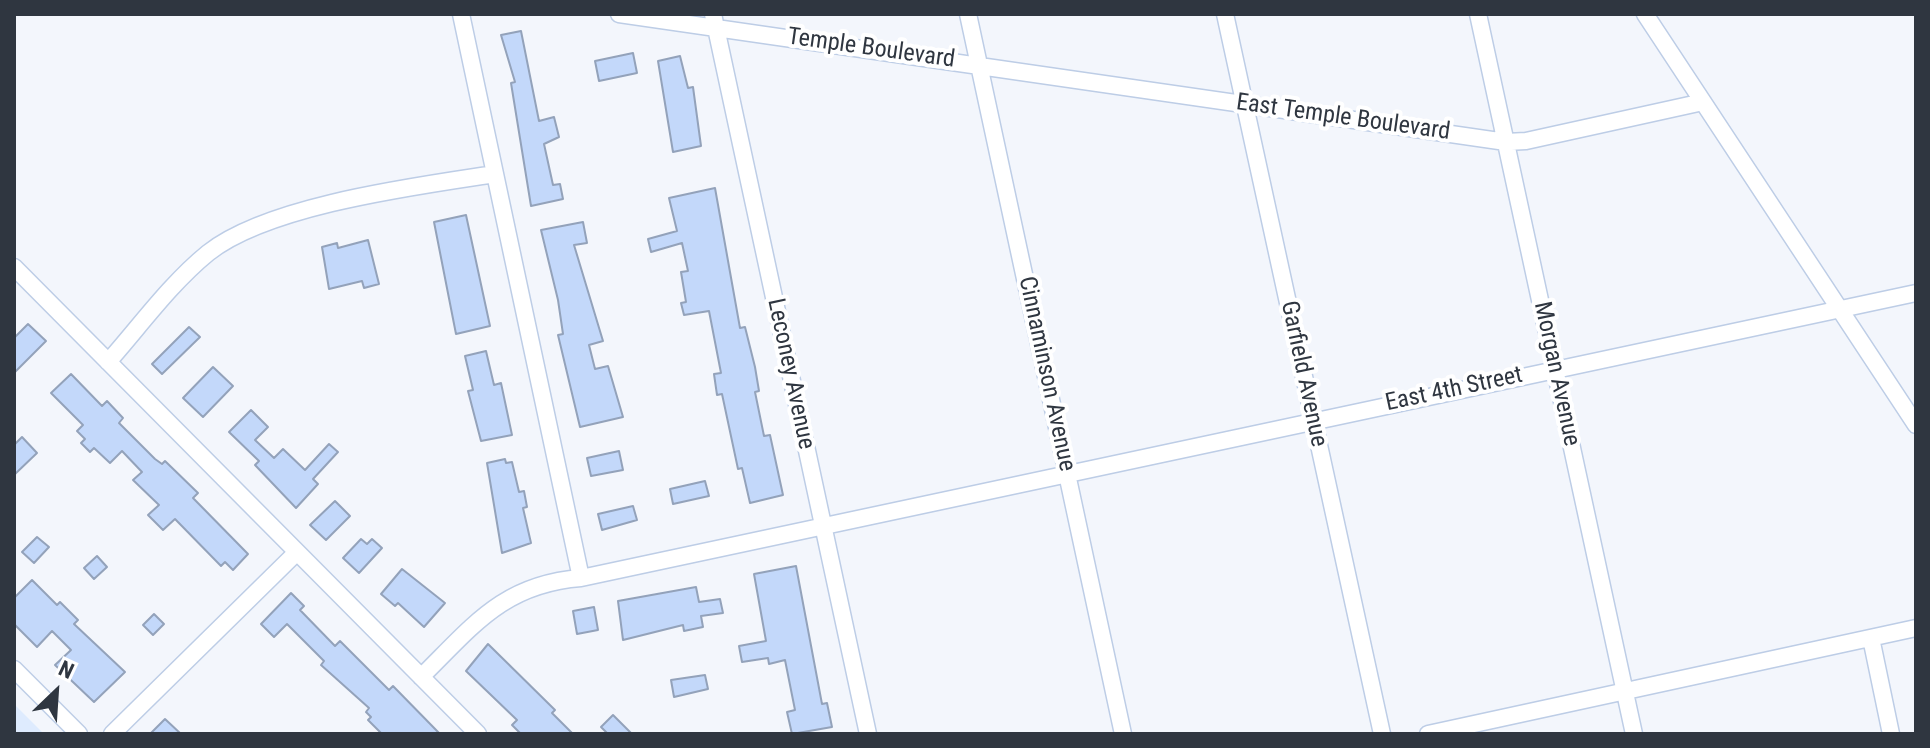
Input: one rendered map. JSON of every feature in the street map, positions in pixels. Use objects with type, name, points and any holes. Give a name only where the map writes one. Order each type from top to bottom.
[{"type":"street","points":[[461,14],[581,578]]},
{"type":"street","name":"Temple Boulevard","points":[[619,14],[714,21],[979,65]]},
{"type":"street","name":"Cinnaminson Avenue","points":[[968,14],[1123,734]]},
{"type":"street","name":"Garfield Avenue","points":[[1225,14],[1382,734]]},
{"type":"street","name":"Morgan Avenue","points":[[1478,14],[1634,734]]},
{"type":"street","points":[[1645,14],[1916,425]]},
{"type":"street","name":"Leconey Avenue","points":[[714,21],[868,734]]},
{"type":"street","name":"East Temple Boulevard","points":[[979,65],[1506,142],[1526,141],[1703,102]]},
{"type":"street","points":[[108,362],[198,262],[243,231],[326,206],[495,174]]},
{"type":"street","points":[[14,267],[478,734]]},
{"type":"street","name":"East 4th Street","points":[[421,677],[498,605],[532,585],[581,578],[1916,293]]},
{"type":"street","points":[[112,734],[297,552]]},
{"type":"street","points":[[1428,734],[1468,730],[1916,628]]},
{"type":"street","points":[[1871,638],[1891,734]]},
{"type":"street","points":[[14,669],[79,734]]},
{"type":"shaded area","points":[[14,704],[44,734],[14,734]]},
{"type":"building","points":[[521,31],[539,121],[554,117],[559,137],[544,144],[553,185],[560,184],[563,199],[531,206],[511,83],[515,82],[501,35]]},
{"type":"building","points":[[633,53],[637,73],[599,81],[595,61]]},
{"type":"building","points":[[680,56],[688,88],[693,87],[701,146],[673,152],[658,61]]},
{"type":"building","points":[[715,188],[740,328],[745,327],[755,367],[759,391],[755,392],[764,436],[770,435],[783,495],[750,503],[742,468],[738,469],[722,394],[717,395],[714,374],[721,373],[709,311],[684,315],[681,303],[686,302],[681,272],[688,271],[682,243],[651,252],[648,239],[677,231],[669,198]]},
{"type":"building","points":[[466,215],[490,326],[456,334],[434,222]]},
{"type":"building","points":[[583,222],[587,243],[574,245],[603,341],[589,345],[595,369],[608,366],[623,417],[580,427],[558,335],[563,334],[558,300],[541,230]]},
{"type":"building","points":[[368,240],[379,284],[364,288],[362,281],[329,289],[322,247],[337,243],[338,248]]},
{"type":"building","points":[[28,324],[46,341],[14,373],[14,338]]},
{"type":"building","points":[[189,327],[200,337],[162,374],[152,364]]},
{"type":"building","points":[[486,351],[494,385],[501,383],[512,435],[481,441],[468,391],[473,390],[465,356]]},
{"type":"building","points":[[213,367],[233,386],[203,417],[183,398]]},
{"type":"building","points":[[71,374],[102,406],[107,401],[123,418],[119,423],[155,459],[162,464],[165,461],[198,493],[193,498],[248,554],[233,570],[225,562],[221,566],[175,519],[163,530],[148,515],[159,505],[133,480],[142,472],[122,451],[110,463],[94,448],[90,452],[81,443],[85,439],[77,431],[83,425],[51,393]]},
{"type":"building","points":[[251,410],[268,427],[255,440],[274,458],[283,449],[305,470],[329,444],[338,452],[313,479],[318,484],[296,508],[255,465],[259,461],[229,432]]},
{"type":"building","points":[[22,437],[37,453],[14,475],[14,445]]},
{"type":"building","points":[[619,451],[623,470],[591,476],[587,458]]},
{"type":"building","points":[[505,459],[506,463],[512,462],[519,492],[524,491],[527,507],[523,508],[531,543],[502,553],[487,463]]},
{"type":"building","points":[[705,481],[709,496],[673,504],[670,489]]},
{"type":"building","points":[[335,501],[350,516],[326,540],[310,525]]},
{"type":"building","points":[[633,506],[637,520],[602,530],[598,514]]},
{"type":"building","points":[[37,537],[49,547],[34,563],[22,552]]},
{"type":"building","points":[[361,539],[367,544],[372,539],[382,548],[359,573],[343,558]]},
{"type":"building","points":[[97,556],[107,567],[94,579],[84,568]]},
{"type":"building","points":[[796,566],[822,704],[827,703],[832,727],[792,734],[787,712],[795,710],[785,660],[769,664],[768,658],[742,662],[739,646],[766,641],[754,574]]},
{"type":"building","points":[[402,569],[445,603],[424,627],[398,603],[395,606],[381,594]]},
{"type":"building","points":[[32,580],[57,605],[60,602],[78,620],[74,624],[125,672],[94,702],[55,665],[71,650],[52,631],[37,647],[14,624],[14,598]]},
{"type":"building","points":[[696,587],[699,602],[720,599],[723,613],[701,616],[703,627],[684,631],[683,625],[623,640],[618,601]]},
{"type":"building","points":[[291,593],[304,606],[300,610],[335,646],[340,641],[389,690],[393,686],[440,734],[382,734],[368,720],[371,717],[366,712],[369,708],[321,665],[324,661],[287,624],[274,637],[261,624]]},
{"type":"building","points":[[594,607],[598,630],[577,634],[573,611]]},
{"type":"building","points":[[154,614],[164,624],[153,635],[143,625]]},
{"type":"building","points":[[488,644],[555,710],[552,713],[573,734],[521,734],[512,725],[517,720],[466,671]]},
{"type":"building","points":[[705,675],[708,689],[674,697],[671,680]]},
{"type":"building","points":[[613,715],[632,734],[608,734],[601,727]]},
{"type":"building","points":[[165,719],[181,734],[150,734]]}]
